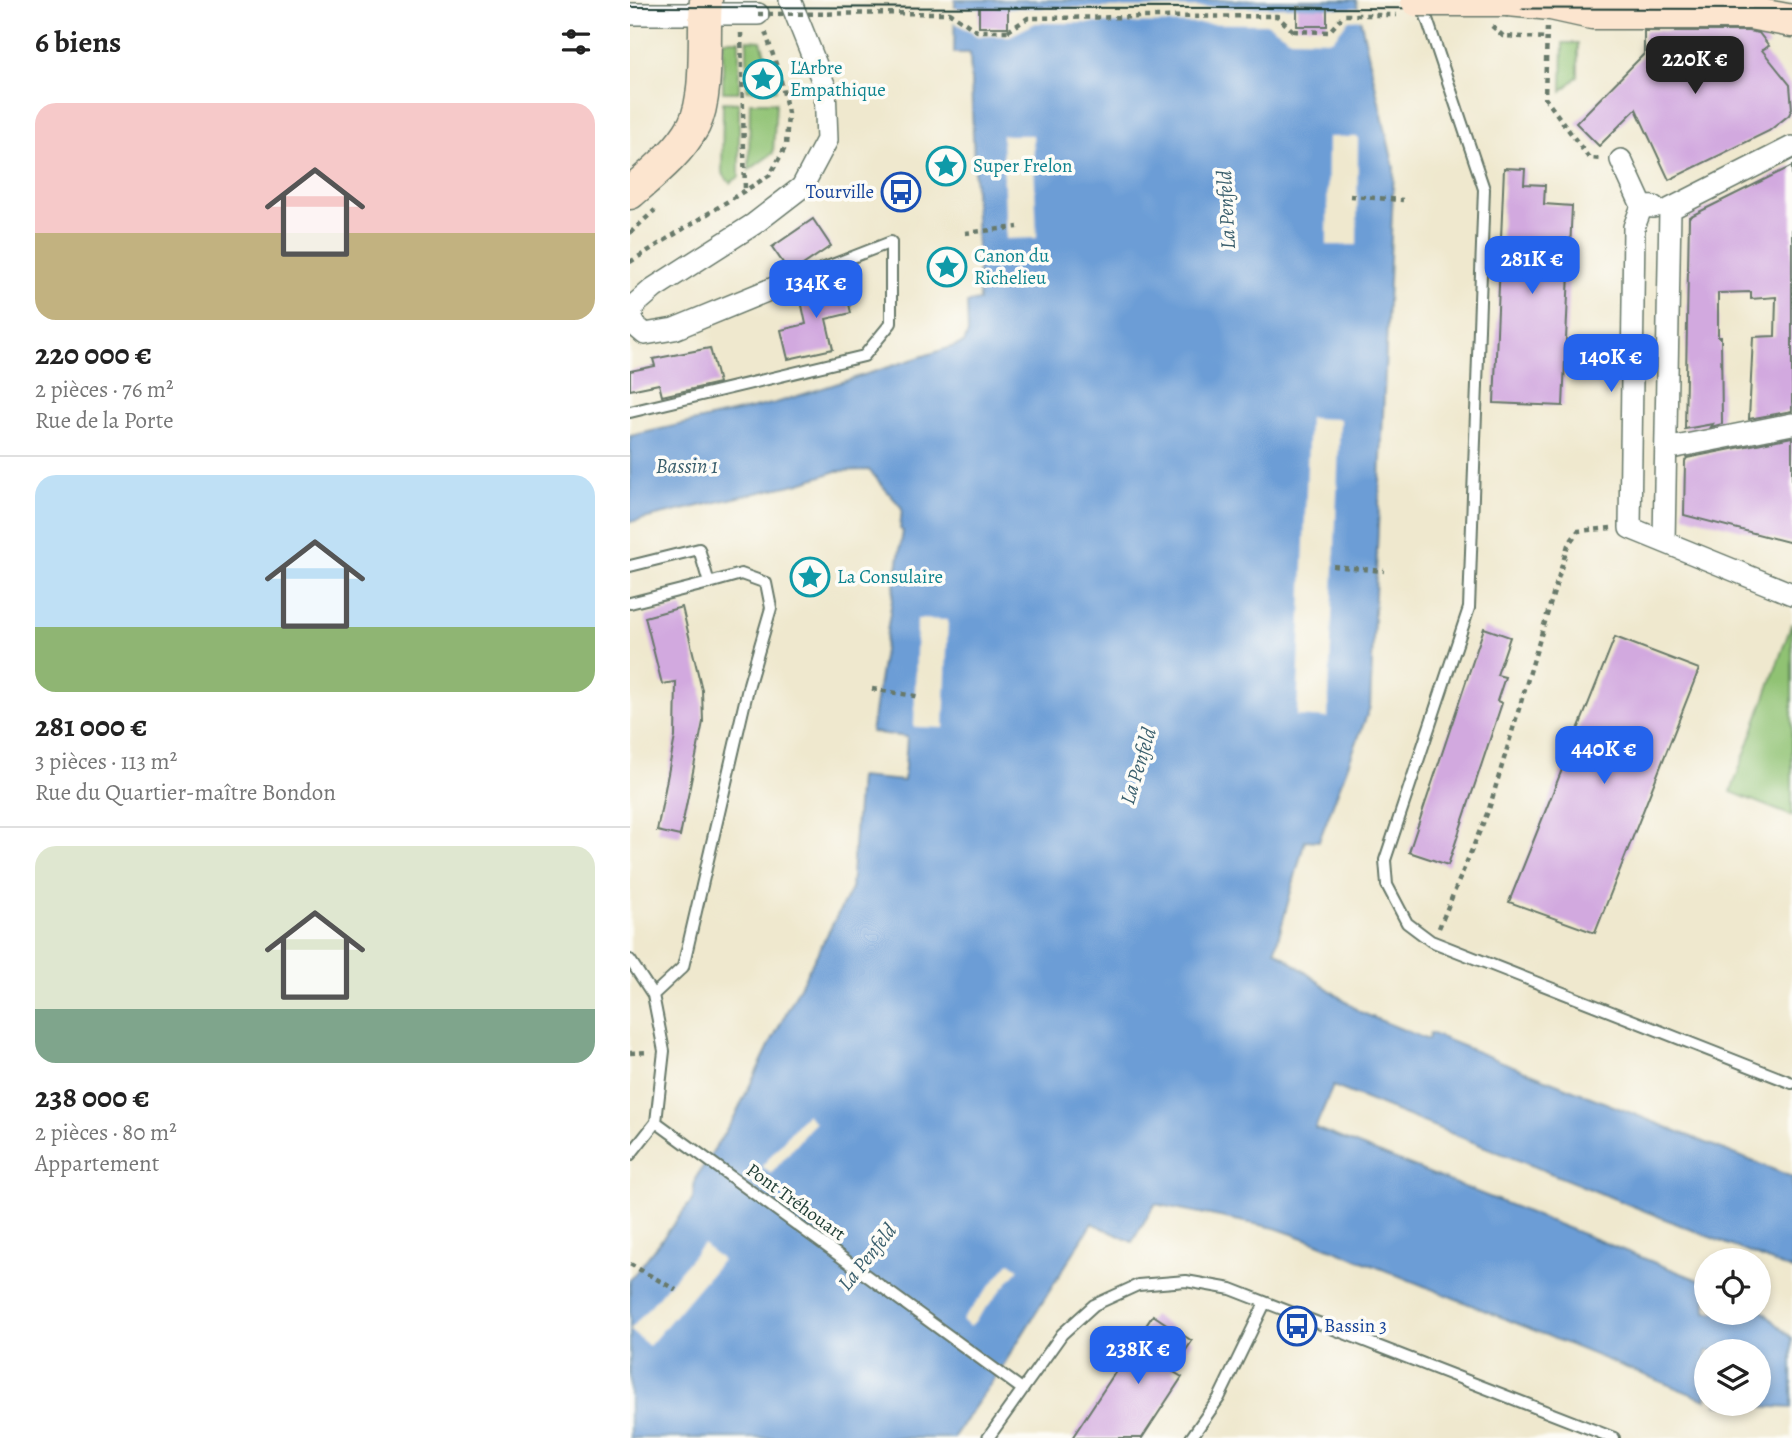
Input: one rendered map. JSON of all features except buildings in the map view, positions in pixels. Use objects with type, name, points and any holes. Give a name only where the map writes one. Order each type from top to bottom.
[{"type":"main road","points":[[1419,0],[1497,11],[1551,4],[1592,13],[1750,13],[1792,21]]},
{"type":"main road","points":[[630,193],[670,157],[694,125],[702,100],[705,8]]},
{"type":"street","points":[[786,283],[674,329],[645,334],[631,324],[632,307],[654,288],[754,224],[802,187],[827,140],[825,87],[790,0]]},
{"type":"street","points":[[630,14],[705,8],[750,14]]},
{"type":"street","points":[[1642,206],[1670,209],[1792,147]]},
{"type":"street","points":[[1621,160],[1642,206],[1634,227],[1630,528],[1792,594]]},
{"type":"street","points":[[1664,541],[1670,209]]},
{"type":"street","points":[[1666,449],[1792,425]]},
{"type":"lane","points":[[1419,0],[1484,189],[1469,608],[1385,860],[1387,885],[1407,923],[1430,941],[1792,1083]]},
{"type":"lane","points":[[630,412],[864,356],[891,323],[891,242],[786,283]]},
{"type":"lane","points":[[630,566],[699,549],[709,583]]},
{"type":"lane","points":[[630,603],[741,574],[766,583],[771,608],[749,684],[682,967],[653,995]]},
{"type":"lane","points":[[630,960],[653,995],[664,1051],[656,1122],[630,1155]]},
{"type":"lane","name":"Pont Tréhouart","points":[[656,1122],[1022,1389]]},
{"type":"lane","points":[[988,1438],[1062,1334],[1094,1305],[1138,1285],[1185,1281],[1231,1289],[1614,1438]]},
{"type":"lane","points":[[1191,1438],[1219,1398],[1265,1303]]},
{"type":"path","points":[[1497,11],[1503,36],[1547,38]]},
{"type":"path","points":[[750,14],[950,13],[981,32],[1007,31],[1028,18],[1277,16],[1293,31]]},
{"type":"path","points":[[630,262],[770,175],[786,146],[788,113],[783,88],[750,14]]},
{"type":"path","points":[[745,190],[750,14]]},
{"type":"path","points":[[1547,14],[1545,98],[1589,158],[1621,160]]},
{"type":"path","points":[[1350,196],[1404,200]]},
{"type":"path","points":[[965,233],[1018,226]]},
{"type":"path","points":[[1430,941],[1439,927],[1489,809],[1568,545],[1578,531],[1612,528]]},
{"type":"path","points":[[1333,566],[1384,571]]},
{"type":"path","points":[[872,690],[921,697]]},
{"type":"path","points":[[630,1265],[676,1290]]},
{"type":"green space","points":[[723,40],[739,40],[739,92],[723,92]]},
{"type":"green space","points":[[747,40],[761,41],[776,90],[747,90]]},
{"type":"green space","points":[[1563,43],[1578,43],[1578,76],[1562,91]]},
{"type":"green space","points":[[723,102],[739,103],[739,177],[730,183],[722,173]]},
{"type":"green space","points":[[750,102],[776,102],[773,153],[749,170]]},
{"type":"green space","points":[[1792,623],[1792,816],[1731,792]]},
{"type":"water","points":[[955,0],[1356,0],[1394,168],[1370,707],[1319,841],[1305,840],[1275,950],[1360,1012],[1428,1040],[1430,1033],[1792,1177],[1792,1270],[1771,1262],[1771,1248],[1737,1248],[1333,1086],[1315,1128],[1694,1278],[1694,1325],[1771,1325],[1771,1319],[1792,1338],[1792,1408],[1771,1407],[1771,1339],[1694,1339],[1694,1395],[1315,1242],[1275,1228],[1155,1204],[1132,1242],[1092,1223],[999,1372],[953,1438],[630,1438],[630,1280],[693,1199],[695,1179],[734,1118],[851,889],[859,777],[904,781],[907,737],[871,732],[903,531],[900,529],[902,508],[869,470],[837,471],[800,483],[630,522],[630,436],[776,403],[964,343],[968,333],[967,303],[979,301],[970,53],[954,53]]},
{"type":"pier","points":[[1297,7],[1297,26],[1326,26],[1327,8],[1361,8],[1364,19],[1349,20],[1332,40],[1290,39],[1268,24],[1036,23],[1010,36],[977,36],[952,21],[951,8],[979,8],[979,27],[1007,27],[1008,8]]},
{"type":"pier","points":[[1002,135],[1033,135],[1037,238],[1006,239]]},
{"type":"pier","points":[[1328,137],[1358,137],[1357,245],[1327,245]]},
{"type":"pier","points":[[1309,418],[1340,419],[1328,718],[1297,716]]},
{"type":"pier","points":[[917,619],[948,620],[944,728],[914,727]]},
{"type":"pier","points":[[806,1114],[815,1122],[771,1174],[762,1166]]},
{"type":"pier","points":[[703,1244],[722,1260],[649,1346],[630,1330]]},
{"type":"pier","points":[[1010,1262],[1019,1269],[970,1327],[962,1320]]},
{"type":"tram line","points":[[630,7],[1792,9]]},
{"type":"place","name":"L'Arbre Empathique","points":[[763,79]]},
{"type":"place","name":"Super Frelon","points":[[946,166]]},
{"type":"place","name":"Tourville","points":[[901,192]]},
{"type":"place","name":"Canon du Richelieu","points":[[947,267]]},
{"type":"place","name":"La Consulaire","points":[[810,577]]},
{"type":"place","name":"Bassin 3","points":[[1297,1326]]},
{"type":"water label","name":"La Penfeld","points":[[1226,210]]},
{"type":"water label","name":"Bassin 1","points":[[687,466]]},
{"type":"water label","name":"La Penfeld","points":[[1138,766]]},
{"type":"water label","name":"La Penfeld","points":[[867,1257]]}]
